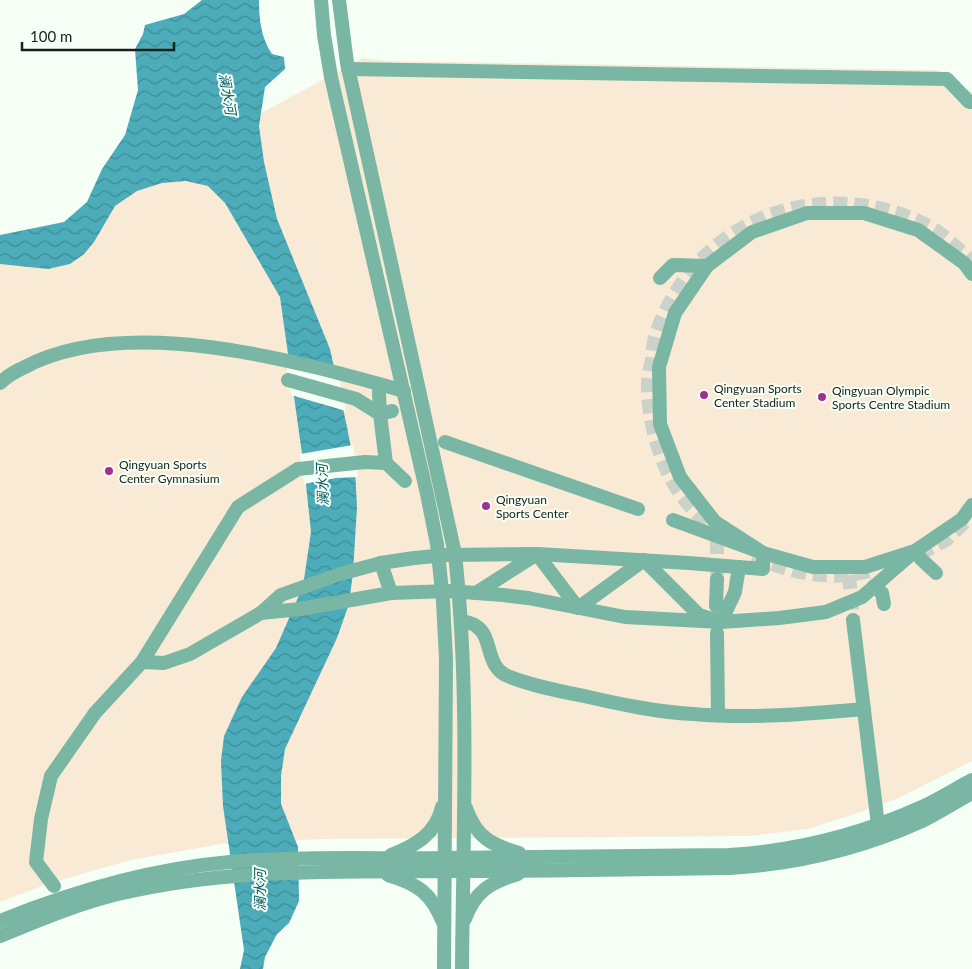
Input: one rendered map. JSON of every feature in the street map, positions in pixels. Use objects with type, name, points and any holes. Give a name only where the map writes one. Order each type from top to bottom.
[{"type":"street","points":[[321,0],[324,35],[331,77],[404,391],[437,544],[443,601],[446,659],[444,969]]},
{"type":"street","points":[[339,0],[348,69],[445,504],[454,554],[464,669],[462,969]]},
{"type":"street","points":[[348,69],[946,79],[969,102],[972,102]]},
{"type":"street","points":[[763,553],[715,522],[680,477],[660,424],[658,367],[666,340],[675,313],[707,266],[752,232],[806,213],[864,213],[918,230],[964,263],[972,274]]},
{"type":"street","points":[[660,278],[673,265],[707,266]]},
{"type":"street","points":[[0,383],[6,377],[43,357],[81,347],[119,342],[168,343],[206,347],[284,360],[404,391]]},
{"type":"street","points":[[288,380],[356,399],[386,412]]},
{"type":"street","points":[[380,392],[386,412],[386,463]]},
{"type":"street","points":[[445,442],[638,509]]},
{"type":"street","points":[[54,886],[36,862],[41,819],[51,776],[95,713],[142,662],[238,507],[298,470],[365,462],[386,463],[405,481]]},
{"type":"street","points":[[261,613],[300,609],[391,593],[450,591],[528,598],[625,617],[719,628],[826,612],[862,597],[915,551],[967,521],[972,506]]},
{"type":"street","points":[[673,520],[763,553],[813,567],[865,567],[915,551]]},
{"type":"street","points":[[915,551],[936,573]]},
{"type":"street","points":[[142,662],[164,663],[190,654],[261,613],[281,595],[340,574],[382,563],[447,555],[537,554],[763,569],[763,553]]},
{"type":"street","points":[[476,593],[537,554]]},
{"type":"street","points":[[537,554],[578,608]]},
{"type":"street","points":[[644,560],[699,615],[719,628]]},
{"type":"street","points":[[578,608],[644,560]]},
{"type":"street","points":[[382,563],[391,593]]},
{"type":"street","points":[[718,715],[719,628],[735,592],[739,567]]},
{"type":"street","points":[[716,578],[716,606]]},
{"type":"street","points":[[874,586],[882,593],[884,604]]},
{"type":"street","points":[[461,620],[476,626],[483,634],[494,666],[499,672],[509,677],[616,703],[692,714],[718,715],[804,715],[864,709]]},
{"type":"street","points":[[853,620],[878,825]]},
{"type":"street","points":[[370,872],[445,865],[531,864],[762,853],[826,842],[878,825],[922,807],[972,780]]},
{"type":"street","points":[[382,858],[407,849],[430,832],[440,815],[445,792]]},
{"type":"street","points":[[463,801],[472,822],[483,837],[531,864],[729,868],[793,862],[826,855],[922,820],[972,793]]},
{"type":"street","points":[[0,921],[54,900],[117,881],[154,873],[304,865],[382,858],[445,865]]},
{"type":"street","points":[[462,929],[469,908],[481,892],[531,864]]},
{"type":"street","points":[[304,865],[389,875],[405,881],[426,893],[436,907],[444,927]]},
{"type":"street","points":[[0,936],[80,904],[228,869]]},
{"type":"shaded area","name":"Qingyuan Sports Center","points":[[363,58],[386,61],[937,70],[972,92],[972,761],[899,798],[808,829],[749,836],[321,839],[221,844],[131,860],[50,883],[0,902],[0,250],[39,243],[112,194]]},
{"type":"water","name":"澜水河","points":[[202,0],[259,0],[260,21],[268,48],[272,54],[284,57],[285,69],[265,87],[259,126],[264,162],[277,219],[330,349],[355,469],[357,507],[349,604],[337,638],[285,749],[281,776],[281,804],[298,847],[299,901],[289,923],[277,934],[265,957],[263,969],[240,969],[244,950],[223,806],[221,761],[224,736],[242,697],[276,648],[303,586],[311,532],[305,475],[280,297],[225,203],[208,186],[186,181],[162,183],[137,191],[115,206],[94,242],[84,254],[70,264],[48,269],[0,264],[0,235],[64,222],[87,202],[102,169],[125,135],[138,90],[135,49],[143,34],[145,25],[184,14]]},
{"type":"pier","points":[[285,354],[337,368],[346,411],[291,395]]},
{"type":"pier","points":[[353,445],[358,477],[336,478],[304,484],[300,454]]},
{"type":"tunnel","points":[[722,537],[689,505],[678,491],[668,473],[655,437],[648,398],[648,379],[656,334],[669,304],[686,278],[706,255],[730,236],[756,221],[785,210],[816,204],[848,204],[883,209],[906,216],[928,226],[951,242],[972,262]]},
{"type":"tunnel","points":[[919,554],[946,540],[966,521]]},
{"type":"tunnel","points":[[717,533],[717,575]]},
{"type":"tunnel","points":[[753,556],[788,569],[813,574],[838,576],[873,570]]},
{"type":"tunnel","points":[[849,575],[853,620]]},
{"type":"place","name":"Qingyuan Sports Center Stadium","points":[[704,395]]},
{"type":"place","name":"Qingyuan Olympic Sports Centre Stadium","points":[[822,397]]},
{"type":"place","name":"Qingyuan Sports Center Gymnasium","points":[[109,471]]},
{"type":"place","name":"Qingyuan Sports Center","points":[[486,506]]}]
